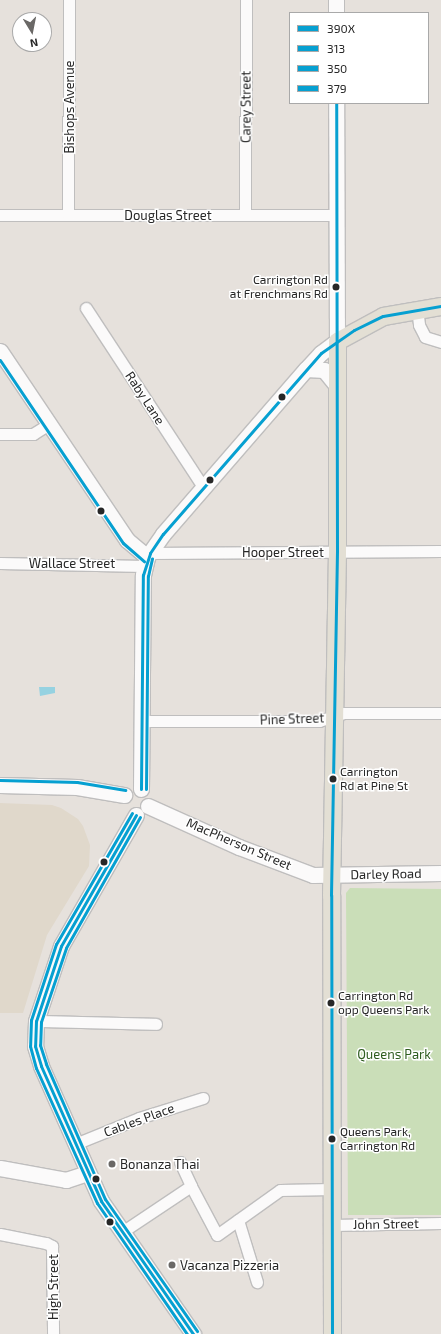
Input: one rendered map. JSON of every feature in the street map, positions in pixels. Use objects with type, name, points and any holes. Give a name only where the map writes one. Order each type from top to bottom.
[{"type":"main road","points":[[332,1334],[331,875],[337,551],[337,341],[383,316],[418,308],[441,306]]},
{"type":"street","name":"Bishops Avenue","points":[[68,215],[69,0]]},
{"type":"street","name":"Carey Street","points":[[245,215],[246,0]]},
{"type":"street","points":[[336,0],[336,12]]},
{"type":"street","points":[[141,790],[147,559],[204,488],[306,369],[321,353],[337,341],[336,104]]},
{"type":"street","name":"Douglas Street","points":[[0,215],[336,215]]},
{"type":"street","name":"Raby Lane","points":[[86,308],[204,488]]},
{"type":"street","points":[[418,308],[419,325],[425,337],[441,342]]},
{"type":"street","points":[[0,352],[127,540],[147,559]]},
{"type":"street","points":[[306,369],[324,370],[338,387]]},
{"type":"street","points":[[0,434],[33,434],[49,424]]},
{"type":"street","name":"Hooper Street","points":[[147,559],[337,551],[441,551]]},
{"type":"street","name":"Wallace Street","points":[[0,563],[147,559]]},
{"type":"street","name":"Pine Street","points":[[143,721],[319,721],[344,713],[441,713]]},
{"type":"street","points":[[0,785],[63,786],[124,795]]},
{"type":"street","points":[[132,789],[141,790],[148,796],[148,806],[144,813],[136,815],[124,810],[122,802],[124,795],[132,789]]},
{"type":"street","name":"MacPherson Street","points":[[148,806],[254,852],[313,875],[331,875]]},
{"type":"street","points":[[136,815],[67,934],[36,1020],[34,1036],[37,1056],[88,1173],[107,1211],[193,1334]]},
{"type":"street","name":"Darley Road","points":[[331,875],[441,873]]},
{"type":"street","points":[[36,1020],[156,1024]]},
{"type":"street","name":"Cables Place","points":[[75,1144],[139,1118],[203,1098]]},
{"type":"street","points":[[180,1162],[217,1235],[280,1190],[332,1189]]},
{"type":"street","points":[[0,1168],[66,1180],[88,1173]]},
{"type":"street","points":[[122,1232],[191,1186]]},
{"type":"street","points":[[238,1220],[256,1282]]},
{"type":"street","name":"John Street","points":[[332,1225],[441,1223]]},
{"type":"street","name":"High Street","points":[[0,1234],[46,1243],[52,1246],[53,1334]]},
{"type":"shaded area","points":[[0,803],[52,805],[61,808],[78,819],[83,826],[90,845],[89,866],[47,935],[23,1013],[0,1013]]},
{"type":"green space","name":"Queens Park","points":[[350,888],[441,889],[441,1215],[348,1215],[346,893]]},
{"type":"water","points":[[39,687],[55,687],[55,693],[40,696]]},
{"type":"transit line","name":"313","points":[[332,1334],[331,895],[337,551],[336,104]]},
{"type":"transit line","name":"390X","points":[[141,789],[143,575],[150,553],[163,534],[321,353],[354,330],[383,316],[441,306]]},
{"type":"transit line","name":"350","points":[[0,360],[123,543],[144,561]]},
{"type":"transit line","name":"350","points":[[146,789],[148,576],[152,558]]},
{"type":"transit line","name":"379","points":[[0,780],[77,782],[125,790]]},
{"type":"transit line","name":"350","points":[[132,813],[56,944],[31,1020],[30,1046],[36,1068],[97,1203],[187,1334]]},
{"type":"transit line","name":"390X","points":[[136,815],[61,946],[36,1021],[35,1046],[41,1066],[101,1201],[193,1334]]},
{"type":"transit line","name":"379","points":[[140,817],[66,948],[41,1022],[40,1045],[46,1064],[105,1199],[197,1331]]},
{"type":"place","name":"Carrington Rd at Frenchmans Rd","points":[[336,287]]},
{"type":"place","name":"Carrington Rd at Pine St","points":[[333,779]]},
{"type":"place","name":"Carrington Rd opp Queens Park","points":[[331,1003]]},
{"type":"place","name":"Queens Park, Carrington Rd","points":[[332,1139]]},
{"type":"place","name":"Bonanza Thai","points":[[112,1164]]},
{"type":"place","name":"Vacanza Pizzeria","points":[[172,1265]]}]
